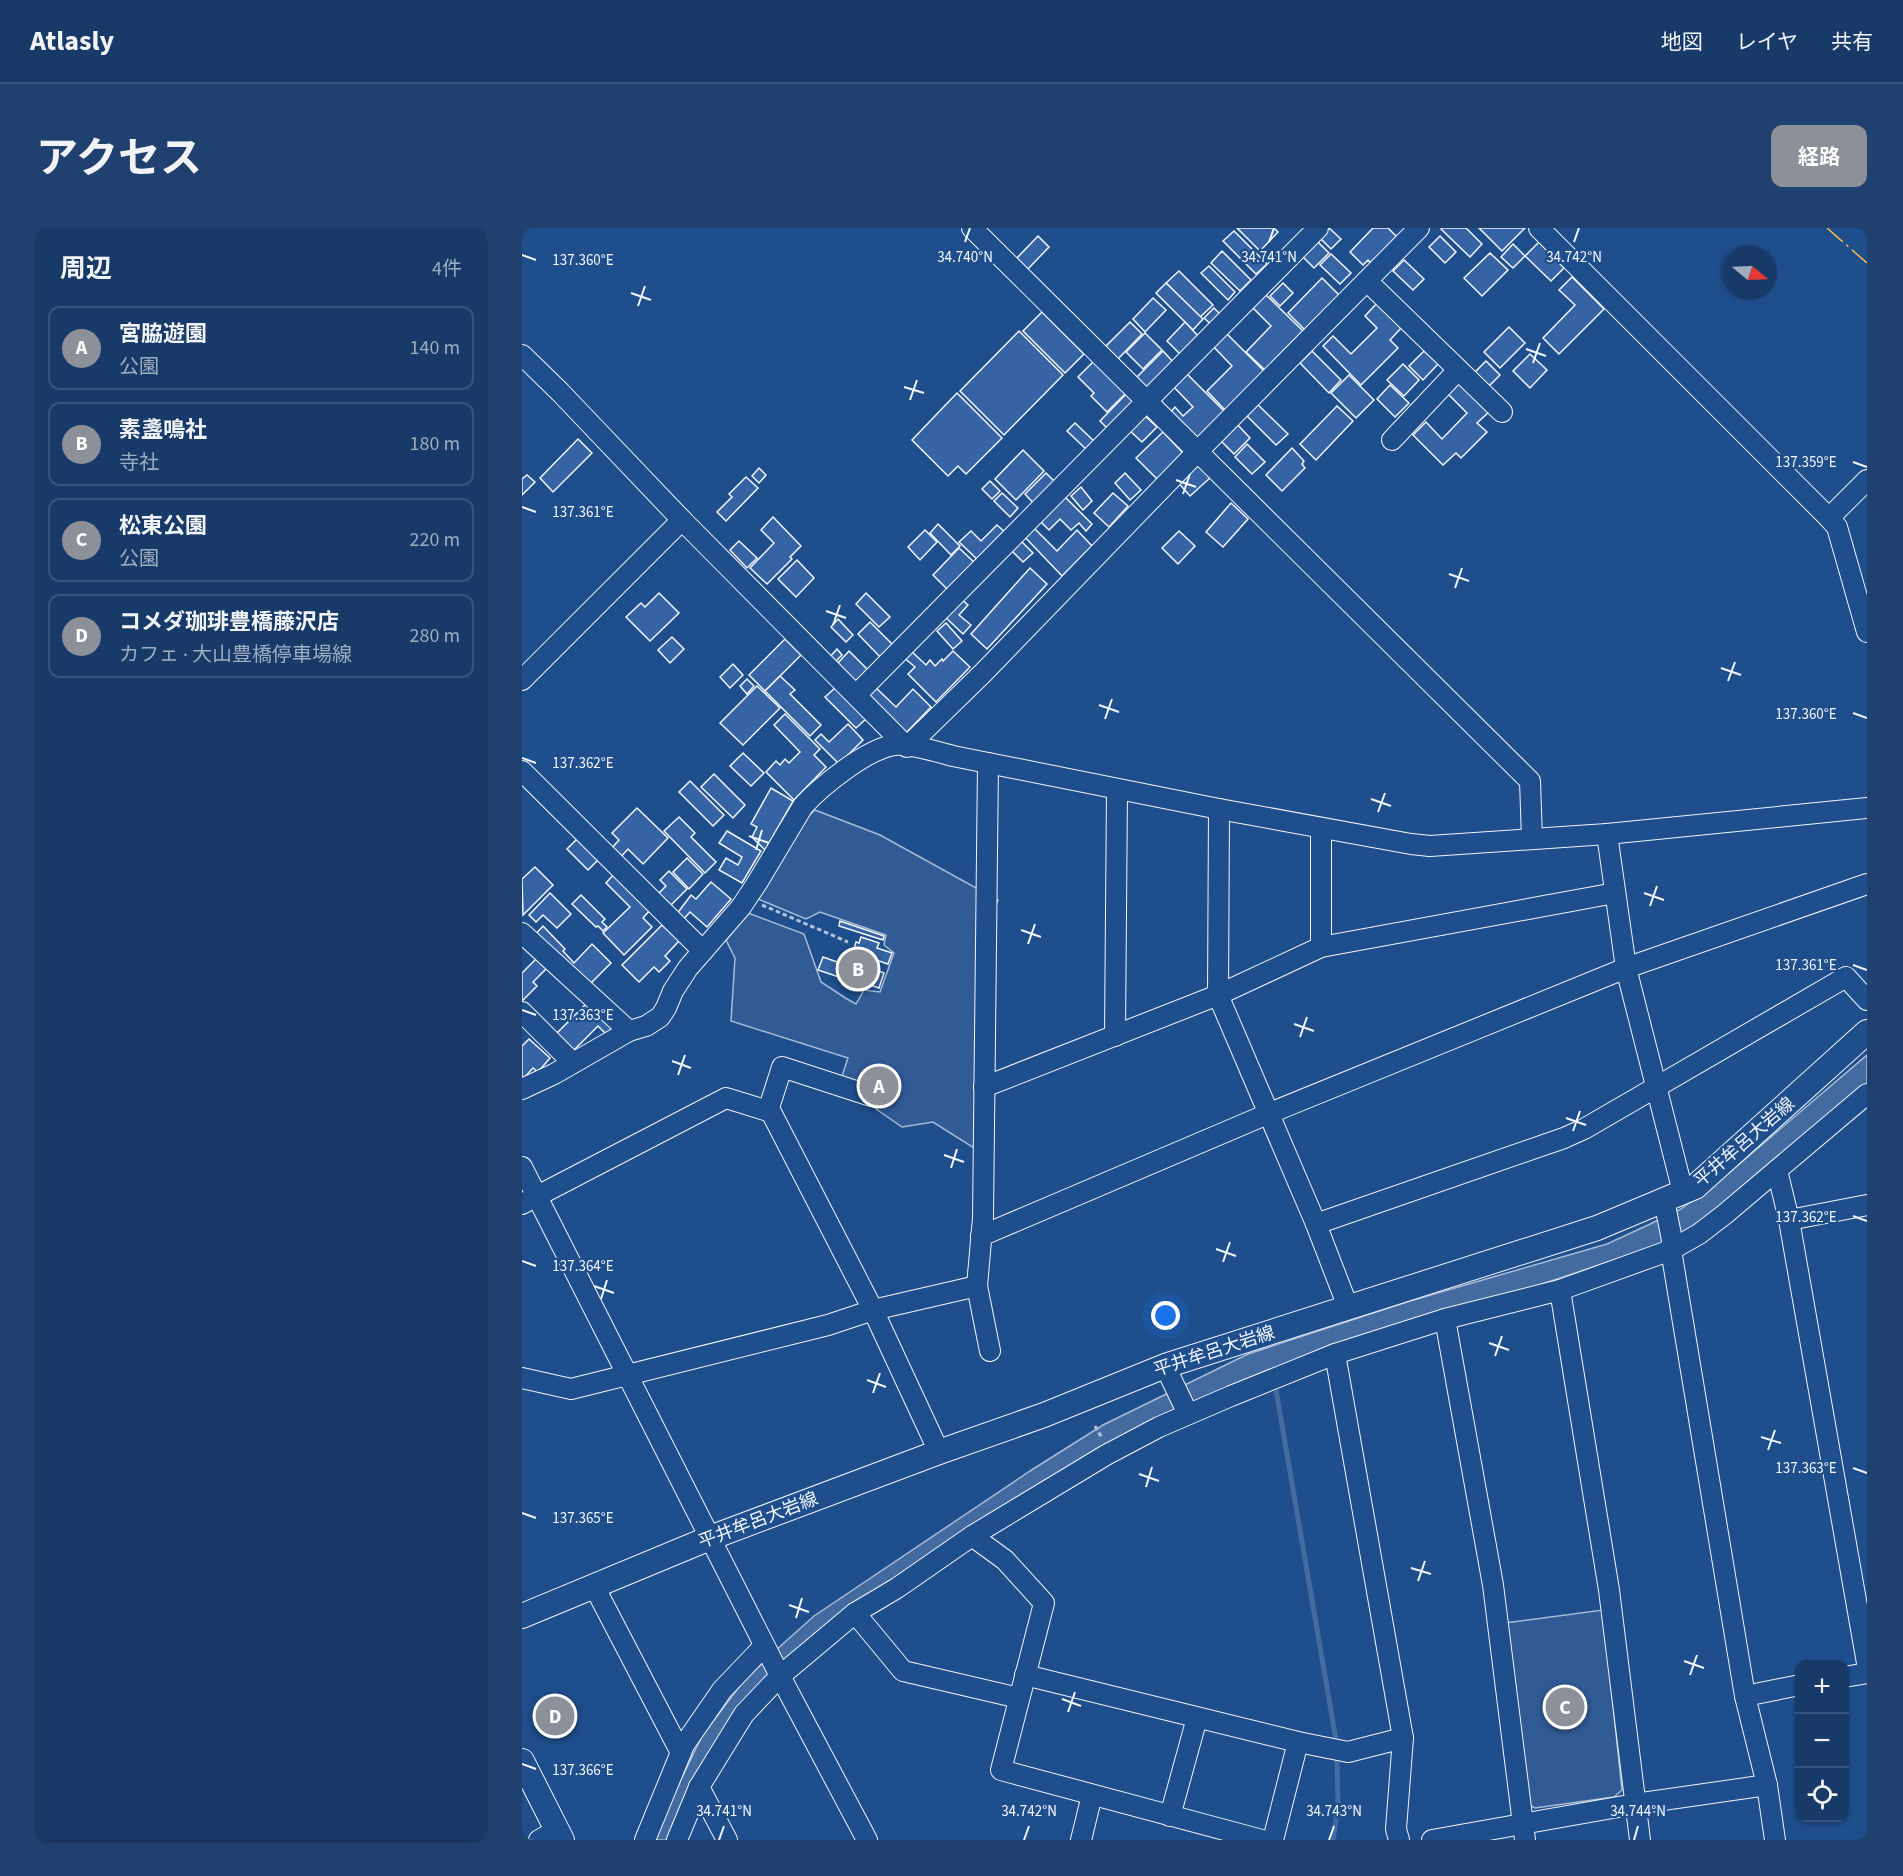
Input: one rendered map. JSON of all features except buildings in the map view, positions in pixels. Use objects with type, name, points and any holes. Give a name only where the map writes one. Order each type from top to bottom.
[{"type":"main road","name":"平井牟呂大岩線","points":[[522,1616],[710,1538],[939,1452],[1169,1375],[1348,1307],[1597,1228],[1671,1201],[1695,1187],[1867,1032]]},
{"type":"main road","points":[[522,1761],[553,1837]]},
{"type":"street","points":[[972,228],[1530,781],[1532,839]]},
{"type":"street","points":[[856,695],[1318,228]]},
{"type":"street","points":[[908,747],[1419,228]]},
{"type":"street","points":[[1539,228],[1837,527],[1867,632]]},
{"type":"street","points":[[1367,281],[1502,412]]},
{"type":"street","points":[[522,355],[908,747]]},
{"type":"street","points":[[1392,440],[1458,370]]},
{"type":"street","points":[[1829,518],[1867,480]]},
{"type":"street","points":[[522,680],[682,520]]},
{"type":"street","points":[[522,1089],[660,1017],[673,991],[747,898],[797,814],[812,795],[854,763],[881,749],[895,745],[1321,829],[1430,846],[1607,834],[1867,808]]},
{"type":"street","points":[[988,763],[981,1236],[977,1286],[990,1351]]},
{"type":"street","points":[[522,771],[703,951]]},
{"type":"street","points":[[1115,1036],[1117,789]]},
{"type":"street","points":[[1219,809],[1218,995],[1270,1113],[1348,1307]]},
{"type":"street","points":[[1321,829],[1321,947]]},
{"type":"street","points":[[1607,834],[1626,968],[1657,1086],[1671,1201],[1672,1245],[1745,1696],[1767,1785],[1775,1840]]},
{"type":"street","points":[[981,1236],[1270,1113],[1626,968],[1867,884]]},
{"type":"street","points":[[984,1087],[1218,995],[1321,947],[1615,893]]},
{"type":"street","points":[[522,933],[629,1032]]},
{"type":"street","points":[[1316,1224],[1564,1138],[1584,1129],[1846,977],[1867,1000]]},
{"type":"street","points":[[522,1012],[573,1063]]},
{"type":"street","points":[[768,1111],[782,1067],[871,1096]]},
{"type":"street","points":[[677,1840],[699,1786],[744,1714],[780,1676],[855,1613],[897,1588],[972,1536],[1106,1455],[1188,1414],[1335,1354],[1445,1319],[1560,1290],[1699,1234],[1867,1094]]},
{"type":"street","points":[[530,1200],[726,1098],[771,1112],[873,1310],[939,1452]]},
{"type":"street","points":[[522,1167],[530,1200],[627,1375],[764,1646],[867,1840]]},
{"type":"street","points":[[1778,1170],[1789,1220],[1867,1663]]},
{"type":"street","points":[[1789,1220],[1867,1205]]},
{"type":"street","points":[[522,1378],[571,1389],[828,1325],[873,1310],[977,1286]]},
{"type":"street","points":[[1560,1290],[1610,1590],[1640,1840]]},
{"type":"street","points":[[1445,1319],[1493,1586],[1524,1832]]},
{"type":"street","points":[[1335,1354],[1403,1738],[1396,1829],[1399,1840]]},
{"type":"street","points":[[1169,1375],[1188,1414]]},
{"type":"street","points":[[972,1536],[1005,1560],[1044,1604],[1001,1770],[1262,1840]]},
{"type":"street","points":[[594,1586],[681,1753]]},
{"type":"street","points":[[855,1613],[903,1671],[1019,1698]]},
{"type":"street","points":[[645,1840],[684,1745],[722,1690],[764,1646]]},
{"type":"street","points":[[1849,1676],[1867,1672]]},
{"type":"street","points":[[1025,1675],[1197,1718],[1348,1752],[1403,1738]]},
{"type":"street","points":[[1745,1696],[1795,1686]]},
{"type":"street","points":[[1170,1816],[1197,1718]]},
{"type":"street","points":[[1273,1840],[1298,1742]]},
{"type":"street","points":[[1431,1840],[1524,1832],[1635,1804],[1767,1785]]},
{"type":"street","points":[[699,1786],[727,1840]]},
{"type":"street","points":[[1081,1840],[1092,1795]]},
{"type":"path","points":[[747,898],[848,942]]},
{"type":"shaded area","points":[[815,810],[880,835],[998,900],[994,910],[974,1148],[933,1122],[902,1127],[876,1109],[881,1093],[841,1079],[848,1058],[731,1021],[735,958],[726,940],[748,913],[804,934],[821,982],[847,999],[856,1004],[864,990],[880,992],[894,953],[884,945],[886,935],[820,912],[806,919],[758,899],[805,819]]},
{"type":"shaded area","points":[[1867,1055],[1867,1084],[1705,1221],[1659,1245],[1524,1290],[1415,1320],[1020,1501],[883,1585],[759,1686],[729,1720],[711,1749],[670,1840],[655,1840],[665,1813],[702,1736],[742,1683],[766,1659],[814,1616],[1030,1471],[1103,1425],[1248,1354],[1410,1301],[1607,1244],[1679,1210],[1711,1188]]},
{"type":"shaded area","points":[[1603,1610],[1622,1790],[1614,1797],[1535,1808],[1529,1805],[1505,1623]]},
{"type":"waterway","points":[[1276,1390],[1336,1740]]},
{"type":"waterway","points":[[1333,1840],[1338,1806],[1337,1760]]},
{"type":"power","points":[[1827,228],[1867,263]]},
{"type":"place","name":"素盞鳴社","points":[[858,969]]},
{"type":"place","name":"宮脇遊園","points":[[879,1086]]},
{"type":"place","name":"松東公園","points":[[1565,1707]]},
{"type":"place","name":"コメダ珈琲豊橋藤沢店","points":[[555,1716]]}]
